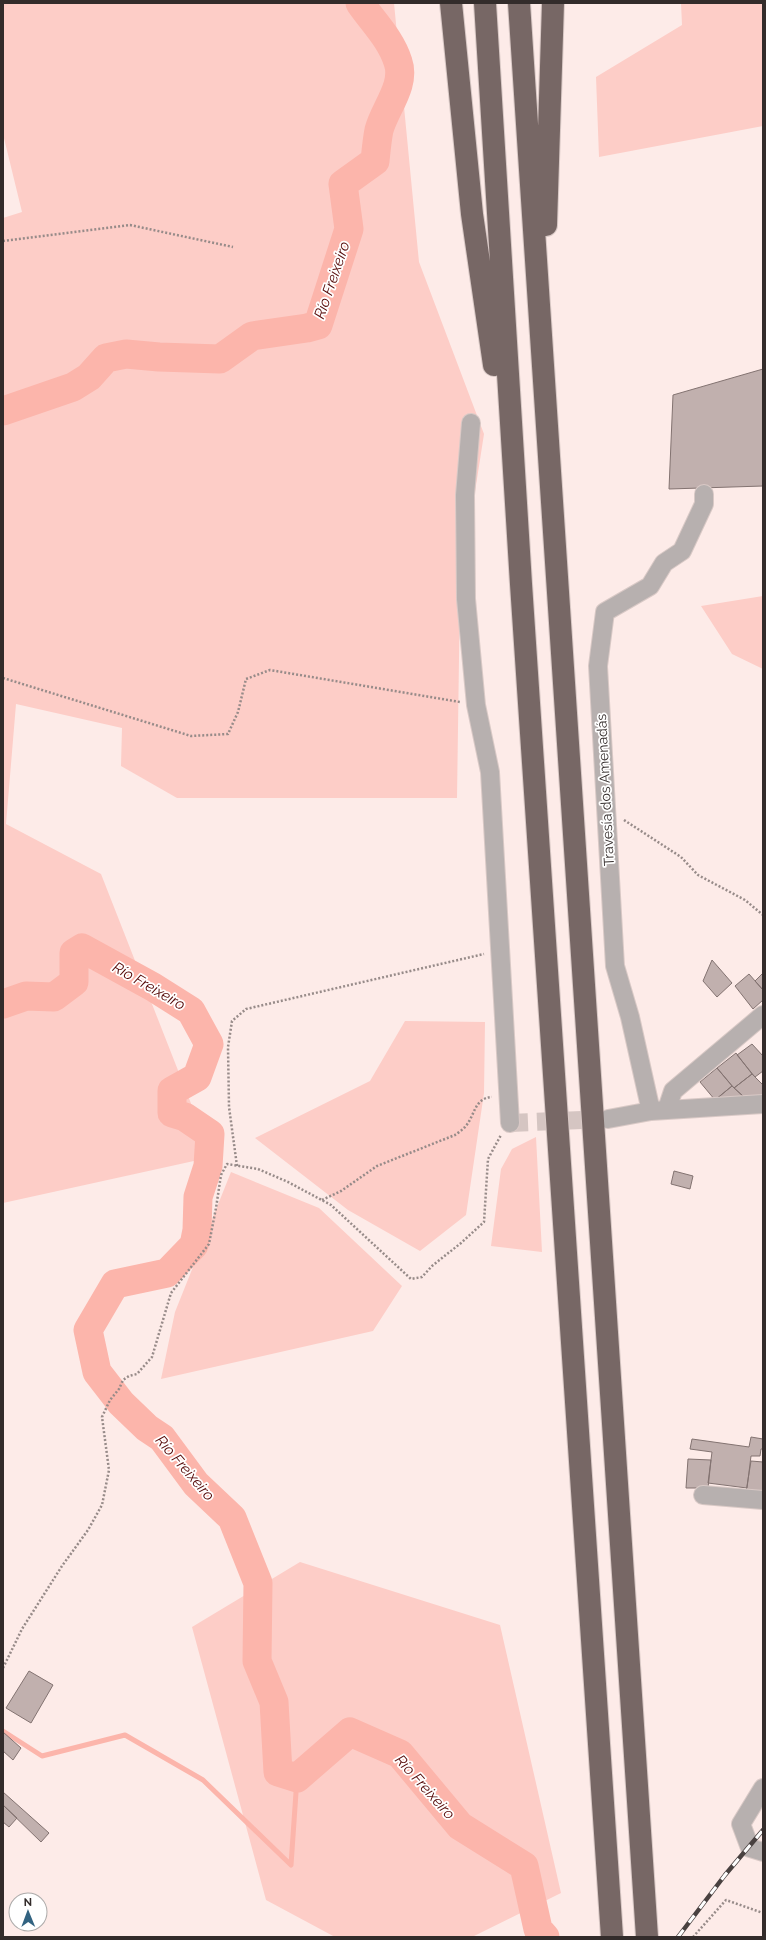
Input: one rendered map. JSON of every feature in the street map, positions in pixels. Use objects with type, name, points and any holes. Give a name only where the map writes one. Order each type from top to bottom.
[{"type":"highway","points":[[451,3],[472,214],[507,460],[521,584]]},
{"type":"highway","points":[[485,3],[521,584],[612,1937]]},
{"type":"highway","points":[[519,3],[647,1937]]},
{"type":"highway","points":[[542,352],[553,3]]},
{"type":"street","points":[[471,423],[465,495],[466,599],[476,705],[490,772],[510,1123]]},
{"type":"street","name":"Travesía dos Amenadás","points":[[659,1110],[615,966],[598,666],[605,612],[650,586],[664,563],[682,551],[704,504],[704,494]]},
{"type":"street","points":[[659,1110],[673,1091],[763,1015]]},
{"type":"street","points":[[608,1119],[659,1110],[763,1104]]},
{"type":"street","points":[[703,1495],[763,1500]]},
{"type":"street","points":[[763,1788],[741,1824],[750,1848],[763,1852]]},
{"type":"path","points":[[3,241],[130,225],[233,247]]},
{"type":"path","points":[[3,678],[191,736],[228,734],[238,712],[246,679],[270,670],[476,705]]},
{"type":"path","points":[[605,796],[625,821],[681,857],[698,875],[745,900],[763,915]]},
{"type":"path","points":[[237,1166],[229,1107],[228,1047],[232,1021],[246,1009],[500,950]]},
{"type":"path","points":[[322,1200],[341,1191],[377,1166],[455,1135],[465,1127],[477,1103],[486,1098],[508,1096]]},
{"type":"path","points":[[3,1668],[22,1629],[62,1566],[88,1530],[102,1505],[109,1470],[102,1417],[110,1400],[119,1389],[123,1380],[129,1376],[137,1374],[152,1356],[171,1294],[209,1244],[221,1175],[227,1164],[258,1169],[288,1182],[331,1205],[411,1279],[422,1277],[432,1266],[461,1244],[484,1222],[488,1158],[497,1140],[510,1123]]},
{"type":"path","points":[[693,1937],[726,1900],[763,1913]]},
{"type":"shaded area","points":[[3,3],[394,3],[419,262],[484,434],[460,588],[457,798],[177,798],[121,766],[122,728],[16,704],[6,824],[101,874],[212,1157],[3,1203],[3,218],[22,212],[3,134]]},
{"type":"shaded area","points":[[681,3],[763,3],[763,126],[599,157],[596,77],[682,25]]},
{"type":"shaded area","points":[[763,596],[763,669],[732,654],[701,606]]},
{"type":"shaded area","points":[[405,1021],[485,1022],[484,1093],[466,1215],[420,1251],[348,1210],[255,1138],[370,1081]]},
{"type":"shaded area","points":[[536,1137],[542,1252],[491,1246],[501,1169],[512,1149]]},
{"type":"shaded area","points":[[231,1172],[319,1208],[402,1286],[373,1331],[161,1379],[175,1312]]},
{"type":"shaded area","points":[[300,1562],[500,1625],[561,1893],[472,1937],[335,1937],[266,1900],[192,1627]]},
{"type":"building","points":[[763,369],[763,486],[669,489],[673,395]]},
{"type":"building","points":[[712,960],[732,983],[717,997],[703,981]]},
{"type":"building","points":[[763,973],[763,990],[755,981]]},
{"type":"building","points":[[749,974],[763,990],[763,1000],[753,1009],[735,986]]},
{"type":"building","points":[[752,1044],[763,1056],[763,1071],[755,1077],[737,1055]]},
{"type":"building","points":[[736,1053],[752,1074],[734,1088],[717,1068]]},
{"type":"building","points":[[717,1068],[732,1086],[715,1100],[700,1082]]},
{"type":"building","points":[[752,1074],[763,1085],[763,1095],[744,1097],[734,1088]]},
{"type":"building","points":[[732,1086],[744,1097],[715,1100]]},
{"type":"building","points":[[674,1171],[693,1176],[690,1189],[671,1184]]},
{"type":"building","points":[[751,1437],[763,1439],[763,1449],[761,1449],[760,1456],[751,1456],[747,1488],[708,1483],[712,1452],[690,1449],[692,1439],[749,1447]]},
{"type":"building","points":[[688,1459],[711,1460],[708,1488],[686,1488]]},
{"type":"building","points":[[751,1461],[763,1462],[763,1494],[746,1492]]},
{"type":"building","points":[[29,1671],[53,1685],[31,1723],[6,1708]]},
{"type":"building","points":[[3,1732],[21,1748],[13,1760],[3,1751]]},
{"type":"building","points":[[3,1792],[49,1833],[41,1842],[3,1805]]},
{"type":"building","points":[[3,1805],[17,1818],[9,1827],[3,1822]]},
{"type":"waterway","name":"Río Freixeiro","points":[[3,411],[73,387],[89,377],[106,358],[126,354],[159,357],[220,359],[252,336],[318,325],[349,229],[343,184],[375,161],[379,130],[394,96],[399,79],[400,71],[398,62],[391,46],[360,3]]},
{"type":"waterway","name":"Río Freixeiro","points":[[3,1004],[26,996],[54,997],[74,982],[74,953],[82,948],[153,987],[191,1011],[209,1044],[197,1077],[172,1091],[172,1113],[185,1117],[210,1134],[208,1166],[198,1197],[197,1230],[194,1245],[167,1273],[115,1284],[88,1330],[97,1372],[121,1403],[147,1428],[162,1438],[196,1484],[232,1518],[258,1583],[257,1661],[274,1702],[278,1772],[297,1778],[350,1732],[400,1754],[460,1826],[524,1866],[538,1929],[545,1937]]},
{"type":"waterway","points":[[3,1731],[42,1756],[125,1735],[203,1780],[291,1865],[297,1778]]},
{"type":"tunnel","points":[[510,1123],[605,1119]]},
{"type":"railway","points":[[678,1937],[725,1875],[763,1830]]}]
